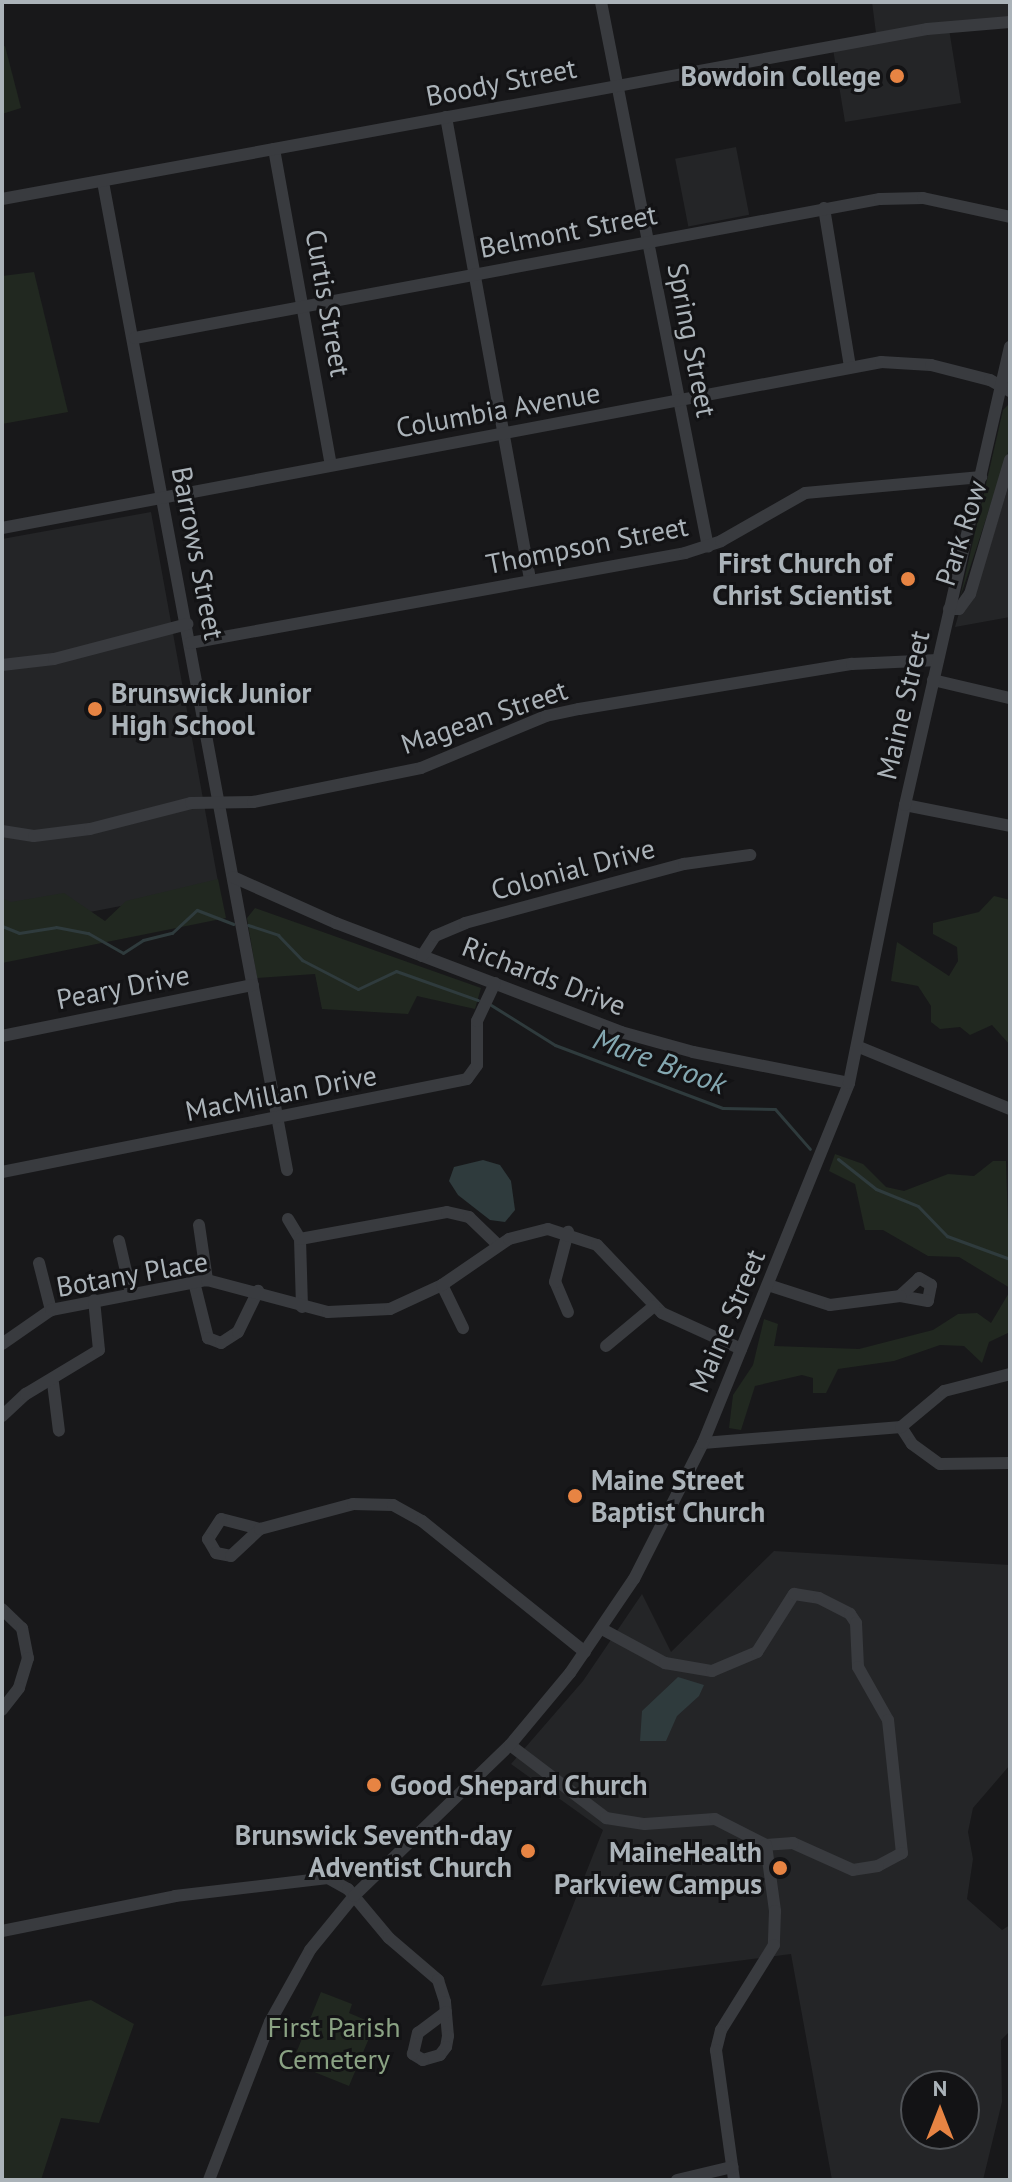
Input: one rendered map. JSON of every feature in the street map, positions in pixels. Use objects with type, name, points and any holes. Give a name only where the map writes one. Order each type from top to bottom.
[{"type":"street","name":"Spring Street","points":[[601,2],[708,547]]},
{"type":"street","name":"Boody Street","points":[[2,199],[927,29],[1010,22]]},
{"type":"street","points":[[446,117],[530,580]]},
{"type":"street","name":"Curtis Street","points":[[274,149],[331,465]]},
{"type":"street","name":"Barrows Street","points":[[103,182],[135,338],[287,1170]]},
{"type":"street","name":"Belmont Street","points":[[135,338],[824,208],[915,197],[1010,217]]},
{"type":"street","points":[[824,208],[850,367]]},
{"type":"street","name":"Maine Street","points":[[209,2180],[279,2003],[310,1950],[354,1896],[510,1745],[585,1652],[654,1544],[703,1443],[849,1083],[859,1047],[905,805],[949,609],[1005,388],[1010,347]]},
{"type":"street","name":"Columbia Avenue","points":[[2,528],[850,367],[914,362],[1005,388]]},
{"type":"street","name":"Park Row","points":[[949,609],[959,609],[970,594],[1010,460]]},
{"type":"street","name":"Thompson Street","points":[[190,643],[708,547],[805,493],[981,477]]},
{"type":"street","points":[[2,665],[53,659],[187,624]]},
{"type":"street","name":"Magean Street","points":[[2,831],[50,835],[191,803],[253,802],[421,768],[562,712],[852,664],[938,660]]},
{"type":"street","points":[[933,680],[1010,698]]},
{"type":"street","points":[[905,805],[1010,826]]},
{"type":"street","name":"Colonial Drive","points":[[422,956],[435,936],[465,923],[684,864],[750,855]]},
{"type":"street","name":"Richards Drive","points":[[233,877],[422,956],[645,1040],[849,1083]]},
{"type":"street","name":"MacMillan Drive","points":[[2,1172],[467,1079],[477,1065],[477,1021],[495,983]]},
{"type":"street","name":"Peary Drive","points":[[2,1036],[253,985]]},
{"type":"street","points":[[859,1047],[1010,1109]]},
{"type":"street","points":[[300,1239],[447,1212],[469,1217],[498,1245]]},
{"type":"street","points":[[288,1219],[300,1239],[302,1307]]},
{"type":"street","points":[[199,1225],[203,1329],[208,1338],[221,1343],[238,1332],[258,1291]]},
{"type":"street","name":"Botany Place","points":[[3,1342],[51,1310],[201,1281],[258,1291],[302,1307],[371,1313],[412,1302],[442,1285],[498,1245],[539,1230],[568,1232]]},
{"type":"street","points":[[568,1312],[555,1282],[568,1232],[597,1245],[654,1306],[741,1349]]},
{"type":"street","points":[[119,1241],[131,1293]]},
{"type":"street","points":[[39,1263],[51,1310]]},
{"type":"street","points":[[442,1285],[463,1328]]},
{"type":"street","points":[[768,1285],[830,1305],[900,1296]]},
{"type":"street","points":[[2,1416],[26,1394],[53,1383],[99,1350],[94,1300]]},
{"type":"street","points":[[606,1346],[654,1306]]},
{"type":"street","points":[[703,1443],[901,1427],[944,1391],[1010,1374]]},
{"type":"street","points":[[53,1383],[59,1431]]},
{"type":"street","points":[[901,1427],[912,1444],[940,1464],[1010,1463]]},
{"type":"street","points":[[260,1529],[353,1504],[393,1505],[422,1521],[585,1652]]},
{"type":"street","points":[[510,1745],[606,1818],[645,1824],[715,1819],[766,1845],[793,1843],[853,1870],[878,1866],[902,1853],[888,1720],[858,1667],[856,1623],[850,1614],[819,1598],[794,1594],[757,1652],[712,1671],[665,1663],[602,1629]]},
{"type":"street","points":[[2,1609],[22,1628],[28,1658],[19,1688],[2,1710]]},
{"type":"street","points":[[677,2180],[733,2174],[716,2050],[726,2021],[774,1945],[775,1911],[766,1845]]},
{"type":"street","points":[[2,1931],[151,1900],[311,1877],[339,1881],[389,1938],[438,1980],[446,2012]]},
{"type":"shaded area","name":"Bowdoin College","points":[[872,2],[1010,2],[1010,18],[948,23],[961,103],[845,122],[833,49],[877,41]]},
{"type":"shaded area","name":"Bowdoin College","points":[[736,147],[749,215],[688,227],[675,159]]},
{"type":"shaded area","points":[[1010,481],[1010,617],[955,627],[959,613],[974,598]]},
{"type":"shaded area","name":"Brunswick Junior High School","points":[[151,512],[219,887],[2,929],[2,539]]},
{"type":"shaded area","points":[[483,1160],[500,1165],[511,1181],[515,1210],[505,1222],[490,1220],[458,1195],[449,1181],[454,1167]]},
{"type":"shaded area","name":"MaineHealth Parkview Campus","points":[[774,1551],[1010,1565],[1010,1765],[973,1808],[968,1832],[973,1859],[967,1899],[1002,1930],[1010,1925],[1010,2031],[1001,2040],[1002,2102],[983,2180],[832,2180],[791,1954],[541,1986],[603,1830],[511,1764],[583,1681],[642,1594],[671,1652]]},
{"type":"shaded area","points":[[678,1677],[704,1685],[699,1696],[677,1716],[666,1741],[640,1741],[642,1711]]},
{"type":"green space","points":[[5,46],[21,108],[2,114],[2,47]]},
{"type":"green space","points":[[34,272],[68,412],[2,424],[2,276]]},
{"type":"green space","points":[[1010,403],[1010,446],[960,598],[1003,410]]},
{"type":"green space","points":[[218,879],[226,918],[2,963],[2,898],[11,902],[64,893],[105,921],[126,901]]},
{"type":"green space","points":[[994,896],[1010,900],[1010,1045],[992,1025],[970,1035],[960,1027],[940,1029],[931,1022],[931,1006],[918,986],[891,981],[897,942],[949,976],[958,961],[957,947],[933,934],[933,923],[979,912]]},
{"type":"green space","points":[[255,908],[481,988],[475,1009],[417,996],[408,1014],[322,1009],[315,974],[257,978],[247,918]]},
{"type":"green space","points":[[835,1154],[863,1164],[886,1187],[904,1191],[948,1174],[974,1176],[993,1161],[1006,1161],[1010,1288],[959,1257],[928,1256],[883,1230],[865,1230],[855,1184],[829,1171]]},
{"type":"green space","points":[[1010,1291],[1010,1332],[989,1342],[982,1363],[964,1346],[940,1345],[894,1361],[838,1369],[826,1393],[813,1393],[813,1378],[802,1375],[755,1386],[741,1430],[729,1428],[733,1395],[753,1365],[764,1319],[778,1324],[774,1346],[859,1349],[933,1330],[958,1314],[977,1313],[991,1323]]},
{"type":"green space","name":"First Parish Cemetery","points":[[321,1992],[352,2004],[349,2013],[375,2024],[349,2086],[292,2063]]},
{"type":"green space","points":[[91,2000],[134,2024],[99,2123],[61,2118],[41,2180],[2,2180],[2,2017]]},
{"type":"waterway","name":"Mare Brook","points":[[2,926],[19,933],[56,927],[88,933],[123,953],[143,940],[172,933],[197,910],[233,924]]},
{"type":"waterway","name":"Mare Brook","points":[[248,925],[278,935],[302,960],[358,989],[396,971],[478,1000]]},
{"type":"waterway","name":"Mare Brook","points":[[491,1005],[555,1045],[723,1108],[775,1109],[810,1149]]},
{"type":"waterway","name":"Mare Brook","points":[[838,1159],[876,1189],[918,1206],[947,1236],[1010,1259]]},
{"type":"place","name":"Bowdoin College","points":[[897,76]]},
{"type":"place","name":"First Church of Christ Scientist","points":[[908,579]]},
{"type":"place","name":"Brunswick Junior High School","points":[[95,709]]},
{"type":"place","name":"Maine Street Baptist Church","points":[[575,1496]]},
{"type":"place","name":"Good Shepard Church","points":[[374,1785]]},
{"type":"place","name":"Brunswick Seventh-day Adventist Church","points":[[528,1851]]},
{"type":"place","name":"MaineHealth Parkview Campus","points":[[780,1868]]}]
